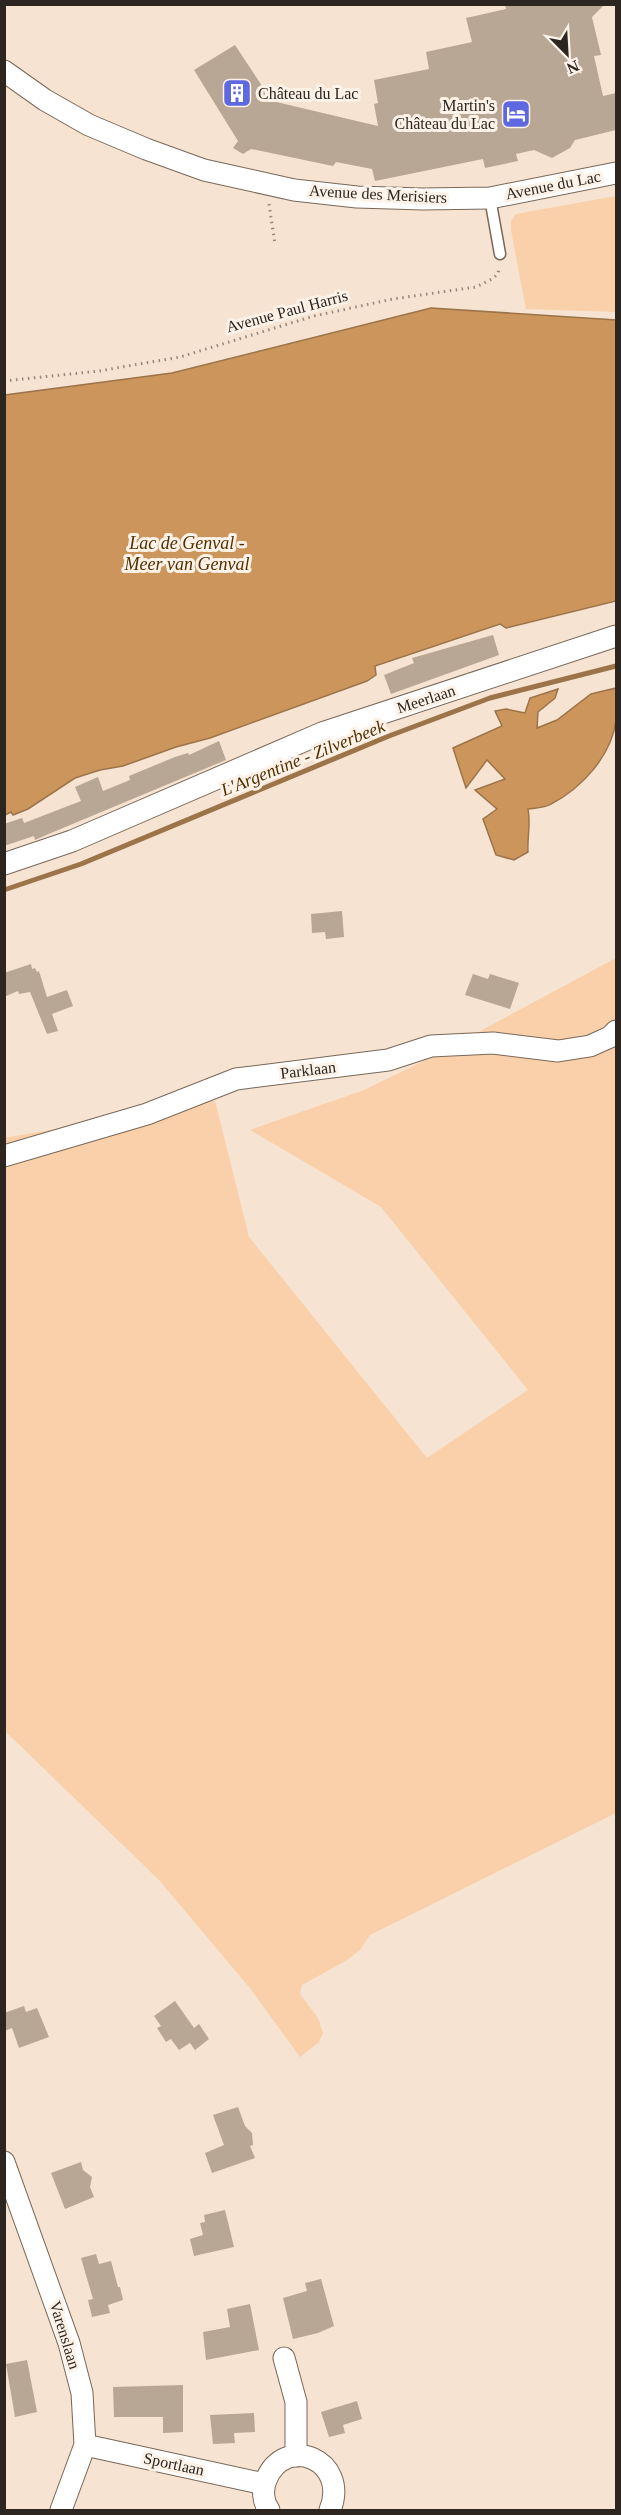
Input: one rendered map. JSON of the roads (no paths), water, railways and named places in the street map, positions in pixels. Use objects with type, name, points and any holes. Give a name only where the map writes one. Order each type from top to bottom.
[{"type":"street","name":"Avenue des Merisiers","points":[[4,71],[89,125],[204,170],[294,190],[357,197],[490,198]]},
{"type":"street","name":"Avenue du Lac","points":[[490,198],[616,172]]},
{"type":"street","name":"Meerlaan","points":[[4,864],[72,841],[322,734],[616,636]]},
{"type":"street","name":"Parklaan","points":[[4,1156],[147,1114],[236,1079],[388,1060],[431,1046],[493,1043],[558,1051],[590,1046],[610,1037],[616,1031]]},
{"type":"street","name":"Varenslaan","points":[[4,2162],[69,2343],[81,2394],[85,2445],[61,2511]]},
{"type":"street","points":[[284,2358],[296,2402],[296,2456]]},
{"type":"street","name":"Sportlaan","points":[[85,2445],[264,2484]]},
{"type":"street","points":[[269,2511],[263,2497],[264,2484],[269,2472],[278,2463],[296,2456],[312,2458],[323,2464],[331,2474],[335,2486],[335,2499],[330,2511]]},
{"type":"lane","points":[[490,198],[500,254]]},
{"type":"water","name":"Lac de Genval - Meer van Genval","points":[[431,308],[616,320],[616,601],[506,628],[500,624],[375,666],[376,675],[367,681],[210,738],[176,747],[123,766],[75,778],[28,809],[13,815],[11,812],[5,815],[5,395],[172,373]]},
{"type":"water","points":[[616,688],[617,709],[613,734],[593,770],[574,789],[562,797],[546,806],[528,809],[528,852],[514,860],[496,855],[483,819],[497,809],[475,790],[505,779],[487,760],[466,788],[453,748],[502,726],[495,711],[506,709],[525,713],[530,698],[558,689],[555,698],[538,712],[537,728],[557,720],[591,694]]},
{"type":"waterway","name":"L'Argentine - Zilverbeek","points":[[4,890],[81,864],[389,736],[490,698],[616,666]]},
{"type":"place","name":"Château du Lac","points":[[237,93]]},
{"type":"place","name":"Martin's Château du Lac","points":[[516,114]]}]
